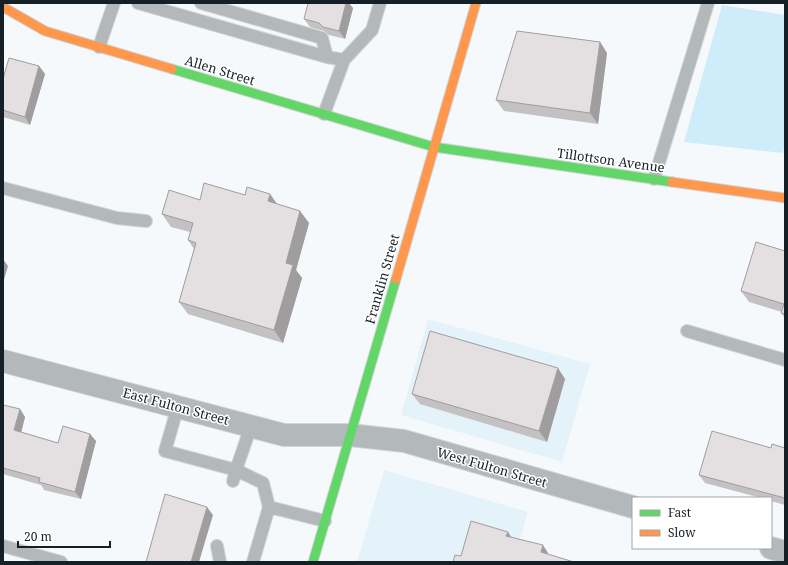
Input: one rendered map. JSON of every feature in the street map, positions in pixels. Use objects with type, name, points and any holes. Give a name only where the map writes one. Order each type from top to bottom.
[{"type":"street","name":"Franklin Street","points":[[313,562],[475,5]]},
{"type":"street","name":"Allen Street","points":[[3,7],[46,31],[434,147]]},
{"type":"street","name":"Tillottson Avenue","points":[[434,147],[785,198]]},
{"type":"street","name":"East Fulton Street","points":[[3,361],[284,435],[350,435]]},
{"type":"street","name":"West Fulton Street","points":[[350,435],[404,441],[632,508]]},
{"type":"street","points":[[772,548],[785,552]]},
{"type":"lane","points":[[99,47],[114,3]]},
{"type":"lane","points":[[138,3],[326,57],[344,60]]},
{"type":"lane","points":[[201,3],[322,38],[326,57]]},
{"type":"lane","points":[[462,3],[475,5]]},
{"type":"lane","points":[[654,179],[708,3]]},
{"type":"lane","points":[[324,114],[344,60],[372,30],[378,4]]},
{"type":"lane","points":[[3,188],[117,218],[146,221]]},
{"type":"lane","points":[[687,331],[785,360]]},
{"type":"lane","points":[[178,406],[165,451],[234,476],[263,483],[269,507],[253,562]]},
{"type":"lane","points":[[234,476],[252,426]]},
{"type":"lane","points":[[269,507],[325,522]]},
{"type":"lane","points":[[3,546],[61,562]]},
{"type":"lane","points":[[217,546],[220,562]]},
{"type":"shaded area","points":[[722,5],[785,15],[785,144],[783,153],[684,142]]},
{"type":"shaded area","points":[[428,319],[590,364],[562,462],[401,415]]},
{"type":"shaded area","points":[[384,470],[528,512],[513,562],[357,562]]},
{"type":"building","points":[[308,3],[346,3],[339,31],[323,27],[319,23],[304,19]]},
{"type":"building","points":[[517,31],[600,42],[590,113],[496,100]]},
{"type":"building","points":[[9,58],[39,66],[25,117],[3,110],[3,79]]},
{"type":"building","points":[[204,183],[245,195],[247,187],[270,194],[268,201],[300,211],[286,263],[293,265],[274,330],[179,302],[196,243],[188,240],[193,223],[162,214],[169,190],[200,200]]},
{"type":"building","points":[[756,242],[785,251],[785,314],[781,313],[784,304],[741,291]]},
{"type":"building","points":[[430,331],[558,368],[539,431],[412,394]]},
{"type":"building","points":[[3,405],[20,409],[14,430],[58,443],[63,426],[90,434],[75,492],[39,482],[40,478],[3,468]]},
{"type":"building","points":[[712,431],[771,448],[772,444],[785,448],[785,498],[699,475]]},
{"type":"building","points":[[165,494],[207,507],[191,562],[146,562]]},
{"type":"building","points":[[471,521],[508,532],[506,536],[543,545],[541,552],[574,562],[453,562],[455,555],[461,556]]},
{"type":"traffic: fast","points":[[172,69],[434,147],[672,182]]},
{"type":"traffic: fast","points":[[313,562],[396,279]]},
{"type":"traffic: slow","points":[[396,279],[476,3]]},
{"type":"traffic: slow","points":[[3,7],[45,31],[172,69]]},
{"type":"traffic: slow","points":[[672,182],[785,198]]}]
